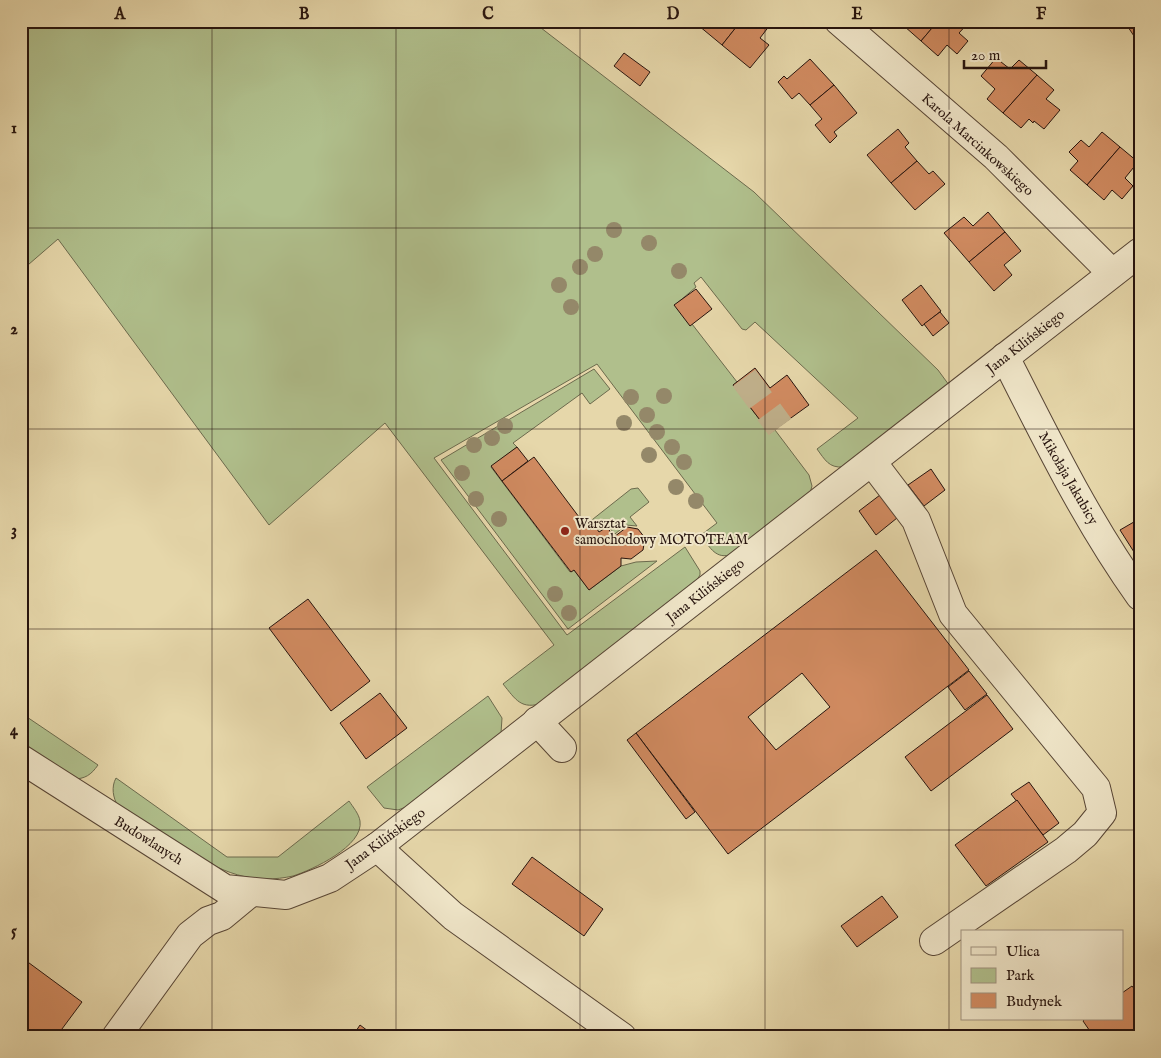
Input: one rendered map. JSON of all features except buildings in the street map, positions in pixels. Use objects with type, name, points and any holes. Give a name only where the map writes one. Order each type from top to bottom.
[{"type":"street","name":"Karola Marcinkowskiego","points":[[839,21],[996,157],[1112,273]]},
{"type":"street","name":"Jana Kilińskiego","points":[[286,895],[330,878],[377,847],[1140,252]]},
{"type":"street","name":"Mikołaja Jakubicy","points":[[1005,357],[1054,454],[1124,573],[1140,596]]},
{"type":"street","points":[[872,462],[916,520],[953,614],[1096,788],[1102,813],[1086,834],[1066,850],[934,941]]},
{"type":"street","points":[[537,721],[562,748]]},
{"type":"street","name":"Budowlanych","points":[[21,759],[225,889],[286,895]]},
{"type":"street","points":[[377,847],[453,916],[622,1037]]},
{"type":"street","points":[[116,1037],[190,935],[208,921],[222,916],[251,892]]},
{"type":"green space","points":[[21,21],[532,21],[754,192],[938,370],[949,385],[843,467],[831,465],[822,457],[817,449],[858,418],[755,322],[746,330],[742,329],[701,277],[694,283],[696,287],[675,305],[737,382],[733,385],[770,433],[775,430],[809,475],[812,486],[810,493],[729,555],[724,556],[716,553],[706,543],[701,535],[717,523],[597,364],[434,458],[567,635],[685,547],[700,571],[700,575],[695,583],[543,703],[535,705],[524,704],[516,699],[503,684],[554,645],[385,423],[269,525],[58,239],[21,271]]},
{"type":"green space","points":[[594,369],[610,389],[590,404],[582,393],[513,443],[517,447],[491,467],[570,572],[574,570],[589,590],[621,566],[636,562],[657,561],[568,629],[441,460]]},
{"type":"green space","points":[[638,488],[649,502],[630,517],[637,526],[626,525],[615,534],[607,525],[600,529],[590,527],[588,523],[631,489]]},
{"type":"green space","points":[[488,696],[502,718],[501,733],[406,807],[398,810],[384,808],[367,787]]},
{"type":"green space","points":[[21,713],[98,765],[87,776],[73,779],[21,744]]},
{"type":"green space","points":[[116,778],[227,857],[278,857],[349,801],[359,818],[359,830],[346,848],[324,863],[301,873],[290,877],[273,879],[245,877],[211,864],[118,806],[113,792]]},
{"type":"tunnel","points":[[744,378],[780,427]]},
{"type":"place","name":"Warsztat samochodowy MOTOTEAM","points":[[565,531]]}]
